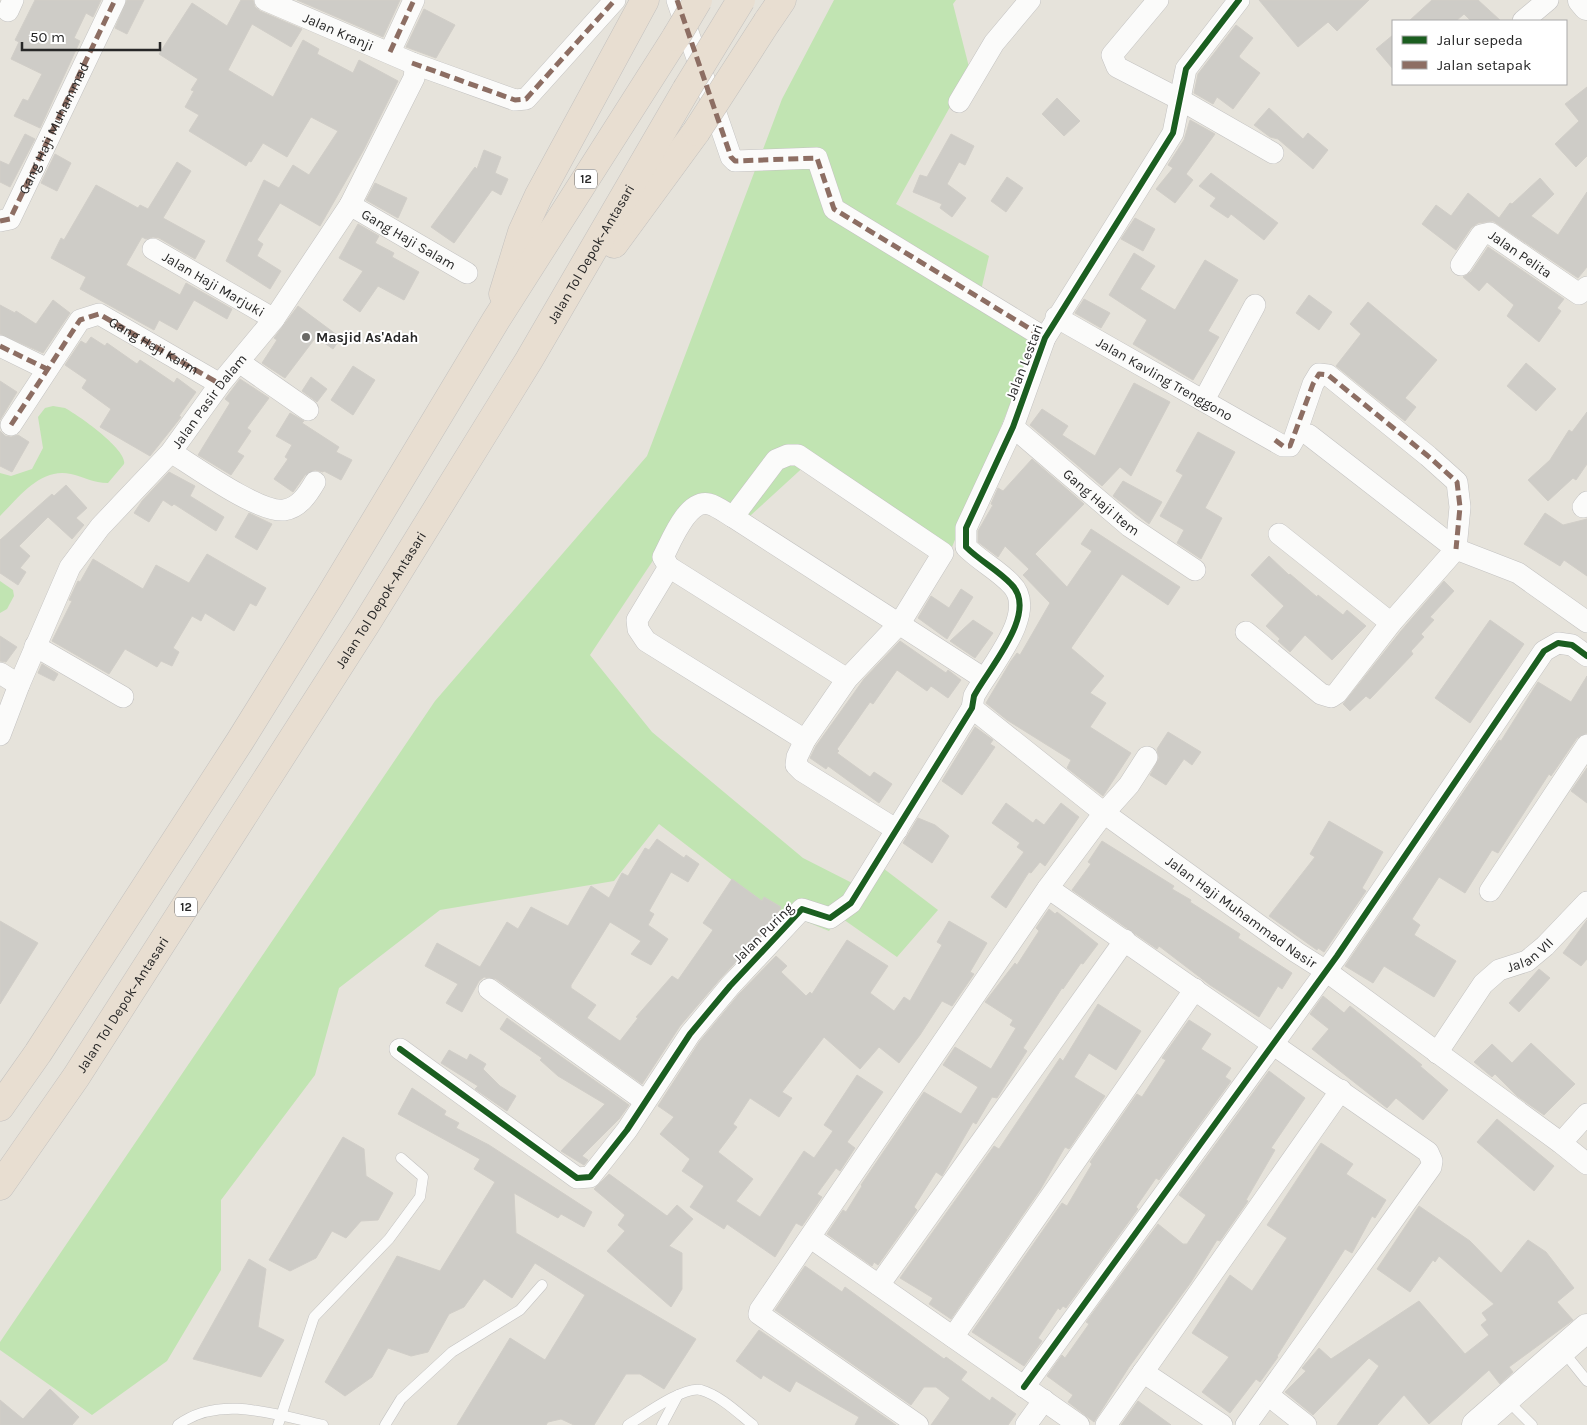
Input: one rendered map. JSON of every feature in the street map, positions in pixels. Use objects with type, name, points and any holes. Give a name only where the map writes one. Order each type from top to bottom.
[{"type":"highway","points":[[496,320],[513,257],[530,215],[645,0]]},
{"type":"highway","name":"12","points":[[0,1107],[38,1053],[240,741],[330,596],[496,320],[698,0]]},
{"type":"highway","name":"Jalan Tol Depok–Antasari","points":[[0,1186],[82,1069],[277,766],[529,360],[740,0]]},
{"type":"highway","points":[[529,360],[696,132],[782,0]]},
{"type":"main road","points":[[1582,0],[1587,6]]},
{"type":"main road","points":[[1476,1425],[1507,1400],[1587,1328]]},
{"type":"street","name":"Gang Haji Muhammad","points":[[0,221],[10,219],[115,0]]},
{"type":"street","name":"Jalan Kranji","points":[[264,0],[390,52],[412,63],[515,100],[526,99],[616,0]]},
{"type":"street","points":[[390,52],[414,0]]},
{"type":"street","points":[[677,0],[731,157],[735,161],[817,158],[834,209],[1045,338]]},
{"type":"street","points":[[959,102],[994,43],[1030,0]]},
{"type":"street","points":[[1158,0],[1112,54],[1117,67],[1180,99],[1273,153]]},
{"type":"street","name":"Jalan Lestari","points":[[972,708],[974,696],[983,678],[1014,632],[1021,611],[1020,597],[1012,584],[966,548],[966,528],[1013,427],[1045,338],[1056,317],[1172,133],[1186,69],[1239,0]]},
{"type":"street","points":[[1524,20],[1548,0]]},
{"type":"street","name":"Jalan Pasir Dalam","points":[[0,735],[18,685],[70,567],[100,527],[171,452],[220,384],[274,320],[350,205],[414,78],[415,70],[412,63]]},
{"type":"street","name":"Gang Haji Salam","points":[[350,205],[467,273]]},
{"type":"street","name":"Jalan Pelita","points":[[1461,265],[1480,235],[1490,233],[1579,294],[1587,287]]},
{"type":"street","name":"Jalan Haji Marjuki","points":[[153,249],[274,320]]},
{"type":"street","points":[[1204,400],[1255,305]]},
{"type":"street","name":"Gang Haji Ka'im","points":[[10,425],[80,320],[99,314],[220,384]]},
{"type":"street","name":"Jalan Kavling Trenggono","points":[[1056,317],[1283,446],[1290,446],[1313,384],[1319,374],[1328,375],[1457,482],[1460,507],[1456,549]]},
{"type":"street","points":[[0,346],[47,369]]},
{"type":"street","points":[[239,362],[308,410]]},
{"type":"street","name":"Gang Haji Item","points":[[1013,427],[1128,526],[1194,570]]},
{"type":"street","points":[[1309,434],[1456,549],[1518,573],[1587,622]]},
{"type":"street","points":[[171,452],[247,498],[270,509],[285,510],[299,503],[315,482]]},
{"type":"street","points":[[734,517],[776,460],[788,455],[798,455],[943,553],[900,623],[847,680],[805,740],[796,757],[796,765],[802,772],[897,830]]},
{"type":"street","points":[[847,680],[669,567],[663,557],[684,516],[697,505],[708,504],[734,517],[983,678]]},
{"type":"street","points":[[1279,534],[1391,623]]},
{"type":"street","points":[[1246,632],[1321,694],[1331,697],[1337,693],[1391,623],[1456,549]]},
{"type":"street","points":[[669,567],[637,620],[638,629],[646,641],[805,740]]},
{"type":"street","points":[[1024,1387],[1272,1042],[1326,971],[1544,651],[1558,642],[1572,646],[1587,656]]},
{"type":"street","points":[[35,646],[123,698]]},
{"type":"street","points":[[0,673],[18,685]]},
{"type":"street","name":"Jalan Haji Muhammad Nasir","points":[[972,708],[1104,813],[1296,952],[1326,971],[1560,1142],[1587,1164]]},
{"type":"street","name":"Jalan Puring","points":[[400,1049],[577,1178],[590,1177],[627,1130],[690,1034],[730,986],[802,909],[830,918],[851,903],[972,708]]},
{"type":"street","points":[[1490,892],[1587,745]]},
{"type":"street","points":[[918,1425],[759,1314],[1048,888],[1104,813],[1124,793],[1147,757]]},
{"type":"street","points":[[1048,888],[1341,1090],[1428,1152],[1432,1161],[1431,1167],[1246,1425]]},
{"type":"street","name":"Jalan VII","points":[[1437,1053],[1482,984],[1499,970],[1527,961],[1545,946],[1587,902]]},
{"type":"street","points":[[879,1285],[1125,940]]},
{"type":"street","points":[[489,989],[646,1101]]},
{"type":"street","points":[[953,1337],[1195,989]]},
{"type":"street","points":[[1106,1425],[1341,1090]]},
{"type":"street","points":[[1560,1142],[1587,1114]]},
{"type":"street","points":[[811,1238],[1079,1425]]},
{"type":"street","points":[[1143,1372],[1222,1425]]},
{"type":"street","points":[[1268,1396],[1306,1425]]},
{"type":"street","points":[[1026,1425],[1044,1400]]},
{"type":"lane","points":[[279,1420],[314,1317],[389,1239],[420,1197],[423,1177],[401,1158]]},
{"type":"lane","points":[[385,1425],[401,1399],[452,1352],[520,1310],[542,1285]]},
{"type":"lane","points":[[1562,1351],[1587,1381]]},
{"type":"lane","points":[[628,1425],[678,1394],[700,1390],[722,1401],[753,1425]]},
{"type":"lane","points":[[662,1425],[678,1394]]},
{"type":"lane","points":[[1507,1400],[1532,1425]]},
{"type":"lane","points":[[178,1425],[186,1418],[229,1408],[255,1410],[279,1420],[323,1425]]},
{"type":"green space","points":[[834,0],[956,0],[953,4],[970,71],[896,204],[989,256],[979,299],[1036,340],[948,557],[809,462],[739,526],[696,496],[590,655],[652,732],[803,858],[860,887],[875,862],[938,910],[897,957],[840,917],[829,931],[763,904],[659,824],[614,881],[440,910],[339,988],[315,1075],[221,1200],[221,1270],[167,1361],[92,1415],[0,1350],[0,1342],[435,701],[647,456],[782,99]]},
{"type":"green space","points":[[53,406],[65,408],[101,433],[118,450],[124,464],[108,483],[60,473],[40,479],[31,485],[0,516],[0,473],[11,476],[32,469],[43,448],[38,417],[45,408]]},
{"type":"green space","points":[[0,581],[13,590],[14,596],[7,609],[0,613]]},
{"type":"building","points":[[35,0],[101,0],[93,17],[86,13],[74,38],[80,41],[40,128],[14,116],[23,99],[28,101],[42,74],[11,59],[19,42],[15,40]]},
{"type":"building","points":[[127,0],[144,0],[127,34],[115,28]]},
{"type":"building","points":[[241,0],[253,0],[255,7],[260,11],[302,29],[291,47],[252,24],[228,70],[273,97],[303,40],[319,49],[317,54],[353,73],[359,60],[398,81],[363,151],[320,226],[280,203],[257,240],[263,244],[257,256],[281,271],[270,289],[226,261],[264,180],[279,188],[293,165],[309,175],[338,131],[311,117],[287,157],[263,143],[251,162],[249,161],[246,166],[189,131],[199,115],[185,107],[194,91],[191,90],[198,79],[159,54],[192,3],[227,26]]},
{"type":"building","points":[[297,0],[400,0],[383,37]]},
{"type":"building","points":[[1259,0],[1369,0],[1337,31],[1328,22],[1298,47]]},
{"type":"building","points":[[1432,0],[1478,0],[1500,20],[1470,20],[1464,14],[1457,20],[1410,20]]},
{"type":"building","points":[[424,9],[455,25],[436,58],[406,47]]},
{"type":"building","points":[[1236,25],[1253,38],[1239,56],[1240,58],[1260,73],[1233,109],[1217,97],[1213,104],[1194,93],[1198,74]]},
{"type":"building","points":[[1392,36],[1392,68],[1376,49]]},
{"type":"building","points":[[1587,87],[1587,156],[1576,167],[1555,144],[1579,121],[1565,104]]},
{"type":"building","points":[[1057,98],[1080,121],[1064,136],[1042,114]]},
{"type":"building","points":[[1269,108],[1303,139],[1308,133],[1328,150],[1313,169],[1278,139],[1270,137],[1254,125]]},
{"type":"building","points":[[1190,120],[1215,134],[1186,174],[1193,180],[1175,203],[1156,189],[1173,168],[1168,165],[1184,140]]},
{"type":"building","points":[[25,134],[35,139],[10,187],[0,182],[0,161],[9,165]]},
{"type":"building","points":[[951,134],[974,146],[965,165],[959,162],[947,184],[966,198],[952,217],[940,208],[942,204],[913,192],[920,175],[927,177]]},
{"type":"building","points":[[484,150],[501,157],[495,173],[508,179],[501,195],[492,190],[454,243],[431,227],[475,167],[477,169]]},
{"type":"building","points":[[55,154],[71,163],[57,191],[41,183]]},
{"type":"building","points":[[177,162],[191,171],[163,218],[205,241],[195,259],[159,238],[146,239],[142,237],[126,265],[180,295],[186,283],[232,309],[227,319],[194,300],[177,330],[159,320],[154,330],[80,289],[86,277],[51,258],[61,238],[64,240],[96,185],[138,208],[140,205],[148,209]]},
{"type":"building","points":[[1211,173],[1278,223],[1264,240],[1231,214],[1228,218],[1210,206],[1216,198],[1199,186]]},
{"type":"building","points":[[1007,177],[1023,188],[1006,212],[991,201]]},
{"type":"building","points":[[1540,178],[1554,194],[1531,216],[1558,235],[1587,192],[1587,267],[1578,278],[1493,221],[1478,223],[1471,228],[1456,250],[1422,224],[1436,205],[1451,216],[1468,193],[1499,218],[1510,203],[1512,204]]},
{"type":"building","points":[[375,183],[407,198],[398,218],[366,200]]},
{"type":"building","points":[[1135,218],[1155,229],[1143,251],[1121,239]]},
{"type":"building","points":[[358,224],[379,236],[375,243],[394,253],[392,257],[419,272],[404,300],[378,286],[360,312],[343,300],[363,271],[339,258]]},
{"type":"building","points":[[1488,247],[1564,299],[1557,308],[1561,311],[1539,342],[1507,316],[1514,305],[1487,282],[1479,291],[1463,277],[1471,272]]},
{"type":"building","points":[[1134,253],[1155,266],[1140,289],[1175,310],[1205,260],[1238,280],[1208,331],[1219,337],[1193,380],[1133,344],[1147,320],[1109,295]]},
{"type":"building","points":[[1309,295],[1332,312],[1319,330],[1296,313]]},
{"type":"building","points":[[1084,299],[1110,313],[1101,328],[1075,313]]},
{"type":"building","points":[[53,300],[70,313],[43,353],[0,334],[0,305],[15,313],[16,311],[36,324]]},
{"type":"building","points":[[1368,302],[1437,360],[1405,398],[1416,407],[1405,421],[1336,366],[1361,334],[1350,324]]},
{"type":"building","name":"Masjid As'Adah","points":[[298,306],[341,338],[333,349],[316,337],[285,378],[262,363],[277,340],[274,338]]},
{"type":"building","points":[[91,337],[105,346],[107,343],[137,364],[140,360],[174,383],[177,378],[196,392],[179,416],[181,417],[150,456],[100,427],[111,409],[82,388],[87,380],[65,365],[81,341],[86,344]]},
{"type":"building","points":[[1526,363],[1556,389],[1536,411],[1507,386]]},
{"type":"building","points":[[353,366],[375,380],[353,415],[331,400]]},
{"type":"building","points":[[311,377],[327,389],[317,402],[302,391]]},
{"type":"building","points":[[240,379],[269,398],[247,428],[251,431],[237,452],[244,456],[231,475],[198,455],[230,403],[225,399]]},
{"type":"building","points":[[0,381],[17,392],[0,420]]},
{"type":"building","points":[[1134,383],[1170,402],[1131,476],[1120,467],[1102,486],[1030,425],[1042,409],[1068,426],[1062,435],[1095,456]]},
{"type":"building","points":[[1587,412],[1587,464],[1576,480],[1573,478],[1548,501],[1528,480],[1550,460],[1569,430],[1572,432]]},
{"type":"building","points":[[290,413],[339,447],[336,452],[352,460],[341,480],[324,471],[315,470],[305,475],[293,492],[274,479],[288,459],[285,457],[292,445],[276,436]]},
{"type":"building","points":[[0,431],[5,436],[18,435],[29,442],[12,472],[0,466]]},
{"type":"building","points":[[1198,432],[1235,452],[1205,508],[1222,518],[1201,559],[1177,543],[1184,530],[1160,516],[1183,475],[1176,471]]},
{"type":"building","points":[[1032,459],[1084,504],[1035,554],[1067,587],[1092,551],[1081,544],[1091,529],[1180,587],[1168,605],[1122,574],[1071,648],[1104,676],[1090,693],[1106,703],[1090,727],[1131,753],[1103,796],[1067,768],[1071,760],[1007,720],[986,703],[1011,661],[1017,653],[1020,655],[1050,603],[1023,575],[1029,569],[1005,546],[998,557],[978,542],[978,531],[993,505],[991,504],[998,488],[1003,491]]},
{"type":"building","points":[[169,472],[195,486],[190,496],[224,517],[216,531],[174,504],[172,506],[163,500],[149,522],[134,513],[142,501]]},
{"type":"building","points":[[1123,481],[1162,502],[1149,524],[1113,496]]},
{"type":"building","points":[[66,485],[87,508],[76,518],[84,525],[72,539],[48,517],[19,546],[30,556],[20,568],[26,572],[18,585],[0,573],[0,540],[52,494],[54,496]]},
{"type":"building","points":[[249,513],[272,524],[257,550],[235,537]]},
{"type":"building","points":[[1545,513],[1563,525],[1587,519],[1587,576],[1564,560],[1560,566],[1524,544]]},
{"type":"building","points":[[207,554],[266,588],[256,606],[250,603],[234,631],[205,613],[201,621],[192,616],[173,648],[179,652],[172,666],[161,661],[157,667],[125,649],[109,674],[52,641],[72,601],[69,600],[78,581],[80,582],[93,559],[143,589],[156,565],[189,583]]},
{"type":"building","points":[[1269,556],[1317,597],[1318,595],[1343,615],[1347,610],[1366,626],[1332,660],[1305,635],[1290,652],[1266,626],[1284,606],[1251,575]]},
{"type":"building","points":[[1444,581],[1454,591],[1430,617],[1434,620],[1421,634],[1424,637],[1411,651],[1413,654],[1370,699],[1366,696],[1350,711],[1343,704],[1401,631]]},
{"type":"building","points":[[961,589],[973,597],[947,639],[918,618],[931,596],[949,608]]},
{"type":"building","points":[[973,620],[993,633],[975,658],[950,641]]},
{"type":"building","points":[[1490,620],[1524,644],[1470,723],[1435,698]]},
{"type":"building","points":[[0,636],[17,647],[6,662],[0,661]]},
{"type":"building","points":[[900,641],[946,673],[948,670],[961,680],[948,698],[931,686],[927,691],[897,670],[873,704],[870,702],[837,749],[839,751],[837,753],[870,777],[874,772],[892,784],[879,803],[828,766],[826,769],[810,758],[816,746],[864,679]]},
{"type":"building","points":[[42,664],[58,674],[54,681],[38,673]]},
{"type":"building","points":[[1587,676],[1587,733],[1577,738],[1551,776],[1549,774],[1498,853],[1492,850],[1465,893],[1439,877],[1412,919],[1420,925],[1414,935],[1456,961],[1434,997],[1384,966],[1373,983],[1345,966],[1499,740],[1501,741],[1538,682],[1571,702]]},
{"type":"building","points":[[975,727],[993,740],[990,744],[995,747],[962,795],[942,781]]},
{"type":"building","points":[[1168,732],[1201,752],[1192,765],[1184,759],[1166,785],[1150,775],[1159,758],[1157,749]]},
{"type":"building","points":[[1587,768],[1587,803],[1571,791]]},
{"type":"building","points":[[1006,803],[1033,823],[1036,819],[1044,825],[1061,803],[1079,817],[1045,866],[1040,862],[1031,873],[1029,872],[1006,908],[991,897],[1024,852],[1017,847],[1020,843],[992,823]]},
{"type":"building","points":[[918,818],[935,825],[949,836],[932,863],[903,843]]},
{"type":"building","points":[[1329,821],[1383,852],[1362,888],[1366,891],[1324,952],[1318,948],[1317,950],[1269,916],[1315,857],[1310,854]]},
{"type":"building","points":[[657,839],[684,858],[686,855],[699,864],[688,882],[671,872],[649,911],[654,914],[648,925],[668,939],[651,965],[631,954],[641,941],[610,922],[571,985],[571,988],[596,1005],[587,1018],[620,1041],[638,1018],[636,1017],[672,976],[678,980],[713,930],[703,923],[732,879],[762,901],[764,897],[781,907],[773,922],[680,1026],[642,1084],[496,979],[484,977],[479,981],[462,1012],[446,1003],[458,984],[425,966],[437,943],[480,967],[507,922],[518,929],[531,907],[568,926],[591,886],[609,898],[622,873],[628,876],[645,848],[649,850]]},
{"type":"building","points":[[1102,841],[1174,886],[1172,889],[1240,934],[1238,938],[1292,973],[1282,989],[1278,986],[1259,1017],[1210,985],[1159,946],[1157,949],[1072,890],[1091,864],[1088,862]]},
{"type":"building","points":[[1049,909],[1055,914],[1057,912],[1098,944],[1062,988],[1023,1048],[1027,1051],[997,1098],[992,1097],[976,1124],[973,1122],[942,1176],[936,1172],[914,1207],[917,1210],[878,1265],[874,1262],[872,1266],[827,1234],[843,1210],[846,1212],[861,1185],[924,1092],[961,1114],[978,1087],[943,1065],[955,1047],[991,1069],[1016,1028],[1010,1025],[1013,1020],[985,1002],[1015,963],[1017,965],[1039,931],[1036,928]]},
{"type":"building","points":[[1587,920],[1587,959],[1581,966],[1563,953]]},
{"type":"building","points":[[0,921],[38,943],[0,1004]]},
{"type":"building","points":[[949,921],[987,943],[970,972],[974,974],[952,1006],[942,1001],[899,1063],[879,1047],[860,1069],[824,1037],[782,1092],[792,1098],[779,1117],[750,1098],[733,1124],[737,1127],[718,1152],[753,1179],[736,1201],[760,1217],[804,1151],[814,1158],[833,1131],[824,1125],[857,1075],[883,1092],[847,1142],[855,1148],[840,1171],[836,1168],[817,1194],[822,1197],[802,1226],[796,1223],[775,1257],[727,1224],[724,1229],[690,1207],[704,1186],[682,1171],[690,1159],[660,1134],[674,1117],[658,1106],[700,1041],[739,994],[776,956],[787,966],[781,972],[806,996],[810,992],[812,994],[847,940],[888,966],[870,993],[894,1011],[904,997],[910,1001],[942,945],[937,942]]},
{"type":"building","points":[[1539,969],[1550,978],[1519,1012],[1509,1003]]},
{"type":"building","points":[[1323,996],[1344,1013],[1350,1006],[1422,1065],[1420,1066],[1448,1090],[1423,1120],[1396,1098],[1387,1108],[1312,1049],[1329,1029],[1310,1014]]},
{"type":"building","points":[[1098,1004],[1141,1031],[1116,1070],[1089,1053],[1074,1077],[1105,1096],[1069,1149],[1065,1147],[1040,1190],[951,1319],[929,1304],[933,1298],[900,1278],[994,1146],[999,1149],[1060,1058],[1063,1061]]},
{"type":"building","points":[[507,1018],[629,1105],[619,1119],[582,1156],[588,1160],[584,1165],[561,1151],[605,1104],[558,1076],[540,1060],[542,1058],[500,1029]]},
{"type":"building","points":[[1189,1020],[1211,1034],[1201,1049],[1231,1068],[1225,1077],[1231,1081],[1159,1180],[1156,1178],[1136,1207],[1138,1209],[1066,1308],[1063,1306],[1060,1310],[1058,1308],[1038,1338],[1042,1341],[1024,1366],[972,1332],[1062,1203],[1067,1206],[1092,1164],[1090,1162],[1137,1094],[1142,1097],[1166,1060],[1162,1058]]},
{"type":"building","points":[[1531,1043],[1575,1084],[1544,1115],[1517,1096],[1495,1074],[1492,1077],[1474,1062],[1492,1044],[1512,1063]]},
{"type":"building","points":[[449,1050],[467,1060],[470,1054],[486,1064],[483,1069],[500,1086],[516,1096],[507,1111],[475,1089],[478,1086],[441,1063]]},
{"type":"building","points":[[1269,1071],[1305,1098],[1271,1148],[1275,1150],[1246,1200],[1248,1201],[1220,1241],[1217,1240],[1191,1282],[1129,1367],[1094,1422],[1068,1402],[1073,1395],[1047,1376],[1062,1355],[1065,1358],[1089,1324],[1086,1322],[1158,1224],[1183,1244],[1187,1244],[1206,1215],[1179,1195]]},
{"type":"building","points":[[412,1088],[446,1111],[444,1115],[459,1123],[456,1128],[489,1145],[592,1212],[584,1227],[561,1214],[558,1218],[514,1193],[516,1233],[696,1339],[664,1389],[640,1374],[626,1374],[594,1425],[574,1425],[561,1419],[548,1422],[546,1425],[457,1425],[510,1338],[545,1360],[585,1295],[535,1263],[512,1298],[484,1279],[464,1307],[449,1314],[428,1352],[411,1356],[388,1348],[372,1377],[345,1396],[325,1382],[397,1256],[440,1271],[495,1182],[474,1169],[480,1159],[398,1114]]},
{"type":"building","points":[[1497,1119],[1554,1166],[1534,1191],[1477,1142]]},
{"type":"building","points":[[343,1137],[364,1149],[366,1176],[393,1193],[378,1220],[361,1221],[346,1238],[332,1231],[316,1258],[290,1271],[269,1260]]},
{"type":"building","points":[[1321,1143],[1353,1164],[1346,1174],[1386,1200],[1375,1218],[1372,1216],[1352,1253],[1345,1249],[1278,1357],[1260,1382],[1256,1379],[1230,1413],[1202,1392],[1229,1357],[1192,1333],[1230,1275],[1252,1291],[1287,1238],[1267,1225]]},
{"type":"building","points":[[609,1174],[667,1216],[677,1205],[693,1219],[669,1246],[682,1253],[682,1289],[671,1307],[607,1251],[625,1231],[618,1225],[625,1215],[594,1189]]},
{"type":"building","points":[[1419,1206],[1470,1241],[1501,1273],[1528,1240],[1546,1252],[1574,1288],[1557,1302],[1573,1320],[1509,1367],[1513,1372],[1500,1384],[1489,1370],[1429,1424],[1404,1395],[1377,1425],[1337,1425],[1379,1366],[1369,1358],[1313,1415],[1285,1392],[1306,1371],[1302,1368],[1319,1348],[1331,1359],[1419,1301],[1465,1354],[1489,1335],[1481,1325],[1487,1320],[1482,1313],[1494,1304],[1439,1256],[1435,1262],[1433,1260],[1410,1292],[1377,1269]]},
{"type":"building","points":[[249,1259],[266,1269],[258,1327],[284,1340],[261,1377],[193,1359]]},
{"type":"building","points":[[805,1266],[842,1292],[845,1287],[944,1359],[946,1357],[967,1372],[961,1380],[990,1401],[992,1397],[1016,1414],[1008,1425],[931,1425],[950,1398],[936,1387],[924,1387],[911,1405],[775,1310]]},
{"type":"building","points":[[759,1330],[896,1425],[855,1425],[859,1417],[796,1381],[790,1392],[763,1375],[761,1379],[736,1361]]},
{"type":"building","points":[[50,1389],[79,1417],[72,1425],[0,1425],[0,1400],[23,1419]]},
{"type":"building","points":[[1138,1401],[1171,1425],[1121,1425]]},
{"type":"marked path","points":[[0,221],[10,219],[115,0]]},
{"type":"marked path","points":[[390,52],[414,0]]},
{"type":"marked path","points":[[412,63],[515,100],[526,99],[615,0]]},
{"type":"marked path","points":[[677,0],[731,157],[735,161],[817,158],[834,209],[1045,338]]},
{"type":"marked path","points":[[11,425],[80,320],[99,314],[220,384]]},
{"type":"marked path","points":[[0,346],[47,369]]},
{"type":"marked path","points":[[1275,440],[1283,446],[1290,446],[1313,384],[1319,374],[1328,375],[1457,482],[1460,507],[1456,549]]},
{"type":"cycle path","points":[[400,1049],[577,1178],[590,1177],[627,1130],[690,1034],[730,986],[802,909],[830,918],[851,903],[972,708],[974,696],[1000,656],[1016,625],[1019,610],[1018,596],[1006,579],[966,547],[966,528],[1013,427],[1045,338],[1173,133],[1186,69],[1239,0]]},
{"type":"cycle path","points":[[1024,1387],[1337,956],[1544,651],[1558,643],[1572,645],[1587,656]]},
{"type":"place","name":"Masjid As'Adah","points":[[306,337]]}]
